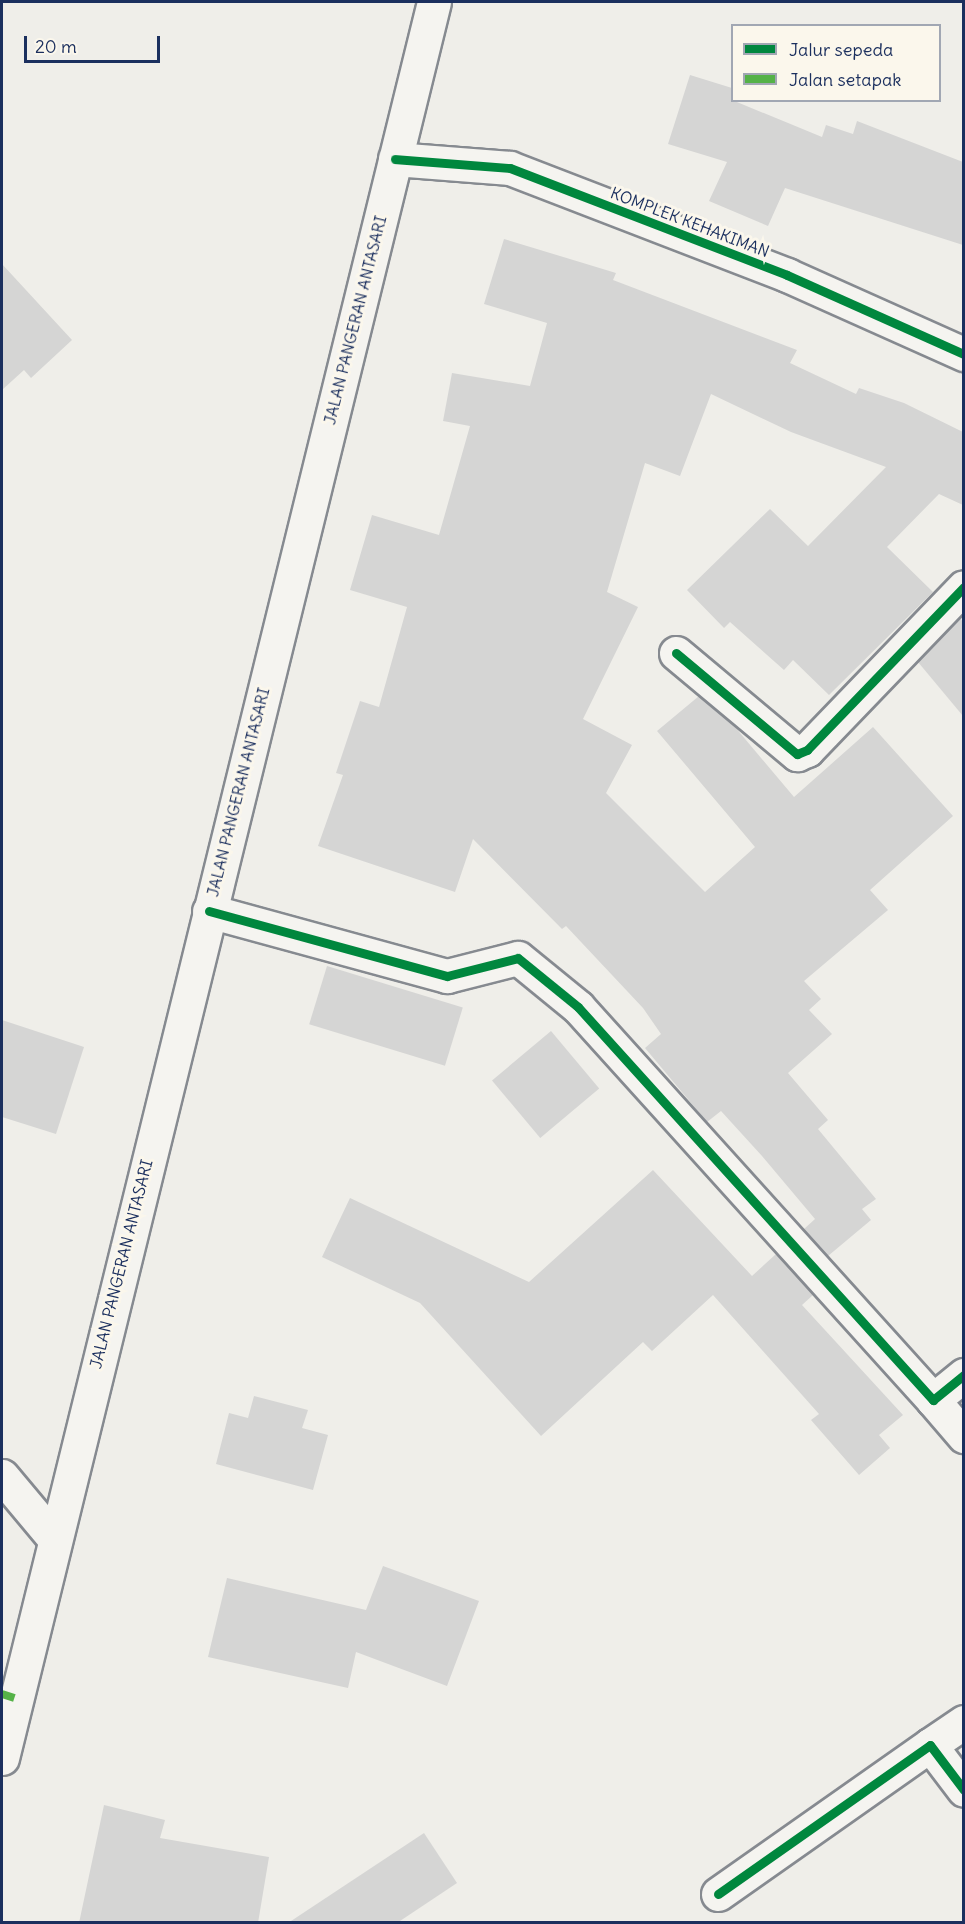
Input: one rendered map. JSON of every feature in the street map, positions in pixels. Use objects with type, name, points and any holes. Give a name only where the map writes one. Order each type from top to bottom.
[{"type":"street","name":"JALAN PANGERAN ANTASARI","points":[[2,1758],[8,1696],[53,1537],[434,2]]},
{"type":"street","name":"KOMPLEK KEHAKIMAN","points":[[395,159],[510,168],[787,275],[963,354]]},
{"type":"street","points":[[676,653],[797,754],[820,736],[963,587]]},
{"type":"street","points":[[209,911],[447,976],[518,958],[538,970],[578,1007],[963,1436]]},
{"type":"street","points":[[933,1400],[963,1375]]},
{"type":"street","points":[[2,1476],[53,1537]]},
{"type":"street","points":[[718,1894],[963,1722]]},
{"type":"street","points":[[930,1745],[963,1790]]},
{"type":"building","points":[[690,75],[731,88],[731,102],[737,102],[822,137],[826,125],[853,134],[857,121],[963,162],[963,245],[785,188],[768,226],[709,201],[727,162],[668,144]]},
{"type":"building","points":[[504,239],[616,273],[613,280],[797,350],[790,363],[856,394],[859,388],[904,403],[963,432],[963,505],[939,494],[887,547],[933,592],[829,695],[793,660],[784,670],[730,622],[724,628],[687,590],[770,509],[808,546],[886,467],[791,432],[711,394],[680,476],[645,463],[607,592],[638,607],[583,719],[632,745],[606,793],[705,892],[755,847],[657,731],[699,696],[735,727],[794,797],[873,727],[953,816],[870,890],[888,910],[804,981],[821,999],[809,1010],[832,1034],[788,1073],[828,1120],[818,1129],[876,1199],[862,1209],[871,1220],[828,1256],[804,1229],[815,1219],[762,1156],[721,1111],[707,1122],[645,1048],[661,1034],[643,1008],[566,926],[562,929],[473,839],[455,892],[318,846],[343,775],[336,773],[360,701],[379,707],[407,607],[350,590],[372,515],[439,535],[470,426],[443,421],[452,373],[530,386],[547,323],[484,304]]},
{"type":"building","points":[[2,264],[72,340],[31,378],[24,370],[2,390]]},
{"type":"building","points":[[960,618],[963,622],[963,716],[918,662]]},
{"type":"building","points":[[327,966],[463,1008],[445,1066],[309,1024]]},
{"type":"building","points":[[2,1020],[84,1047],[56,1134],[2,1117]]},
{"type":"building","points":[[551,1031],[599,1088],[540,1138],[492,1080]]},
{"type":"building","points":[[653,1170],[752,1276],[776,1254],[813,1295],[802,1305],[903,1415],[879,1435],[890,1448],[859,1475],[811,1420],[819,1414],[713,1295],[652,1351],[643,1342],[541,1436],[420,1303],[322,1257],[350,1198],[529,1282]]},
{"type":"building","points":[[254,1396],[308,1410],[302,1428],[328,1435],[313,1490],[216,1464],[229,1413],[248,1418]]},
{"type":"building","points":[[383,1566],[479,1601],[447,1686],[356,1652],[348,1688],[208,1657],[227,1578],[366,1610]]},
{"type":"building","points":[[104,1805],[165,1820],[160,1838],[269,1857],[258,1923],[79,1923]]},
{"type":"building","points":[[424,1833],[457,1883],[397,1923],[288,1923]]},
{"type":"marked path","points":[[2,1694],[14,1698]]},
{"type":"cycle path","points":[[395,159],[510,168],[787,275],[964,354]]},
{"type":"cycle path","points":[[676,653],[797,754],[807,750],[964,587]]},
{"type":"cycle path","points":[[209,911],[447,976],[518,958],[578,1007],[933,1400],[964,1375]]},
{"type":"cycle path","points":[[718,1894],[930,1745],[964,1790]]}]
